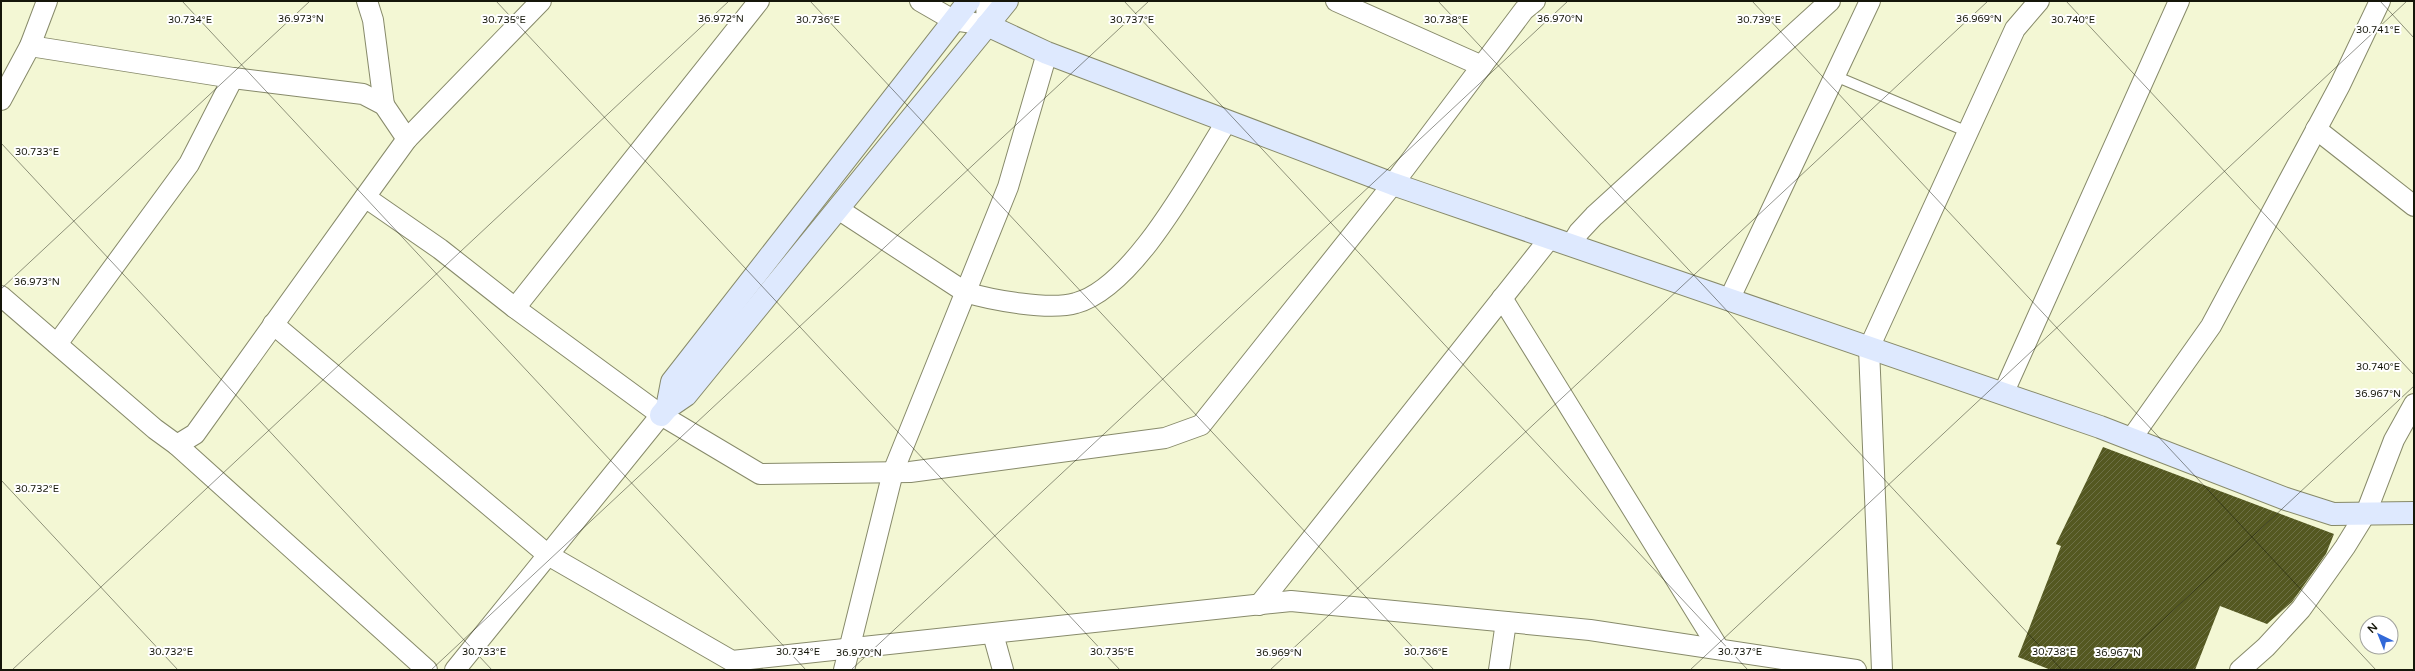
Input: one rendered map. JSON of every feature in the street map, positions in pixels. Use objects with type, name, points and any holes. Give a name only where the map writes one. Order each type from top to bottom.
[{"type":"street","points":[[1,100],[30,46],[47,1]]},
{"type":"street","points":[[367,1],[373,20],[384,105],[407,139]]},
{"type":"street","points":[[177,445],[195,434],[407,139],[541,1]]},
{"type":"street","points":[[515,308],[759,1]]},
{"type":"street","points":[[920,1],[953,20],[988,25],[1046,53],[1393,184],[2131,439],[2286,499],[2333,514],[2414,512]]},
{"type":"street","points":[[664,411],[672,382],[969,1]]},
{"type":"street","points":[[986,1],[988,25]]},
{"type":"street","points":[[454,670],[664,411],[686,395],[1007,1]]},
{"type":"street","points":[[1336,1],[1482,66]]},
{"type":"street","points":[[364,197],[440,249],[515,308],[664,411],[760,474],[910,472],[1166,438],[1201,425],[1393,184],[1524,10],[1535,1]]},
{"type":"street","points":[[1572,245],[1579,232],[1594,216],[1830,1]]},
{"type":"street","points":[[1729,300],[1870,1]]},
{"type":"street","points":[[1882,670],[1869,348],[2015,29],[2039,1]]},
{"type":"street","points":[[2003,394],[2179,1]]},
{"type":"street","points":[[2131,439],[2211,326],[2316,129],[2380,1]]},
{"type":"street","points":[[30,46],[233,78],[363,94],[384,105]]},
{"type":"street","points":[[844,670],[847,649],[893,472],[1008,187],[1046,53]]},
{"type":"street","points":[[57,344],[189,164],[233,78]]},
{"type":"street","points":[[838,209],[966,292],[986,298],[1057,306],[1077,303],[1096,294],[1139,255],[1159,230],[1227,121]]},
{"type":"street","points":[[2316,129],[2414,206]]},
{"type":"street","points":[[1258,605],[1550,238]]},
{"type":"street","points":[[1,296],[155,429],[177,445],[427,670]]},
{"type":"street","points":[[1502,298],[1719,649]]},
{"type":"street","points":[[273,324],[548,555],[732,661],[1291,602],[1590,630],[1856,670]]},
{"type":"street","points":[[2240,670],[2266,647],[2301,609],[2345,547],[2366,513],[2394,440],[2414,404]]},
{"type":"street","points":[[1499,670],[1506,622]]},
{"type":"street","points":[[993,634],[1003,670]]},
{"type":"lane","points":[[1835,76],[1968,132]]},
{"type":"building","points":[[2103,447],[2334,534],[2326,554],[2292,602],[2267,624],[2220,606],[2195,670],[2051,670],[2018,657],[2061,546],[2056,544]]}]
